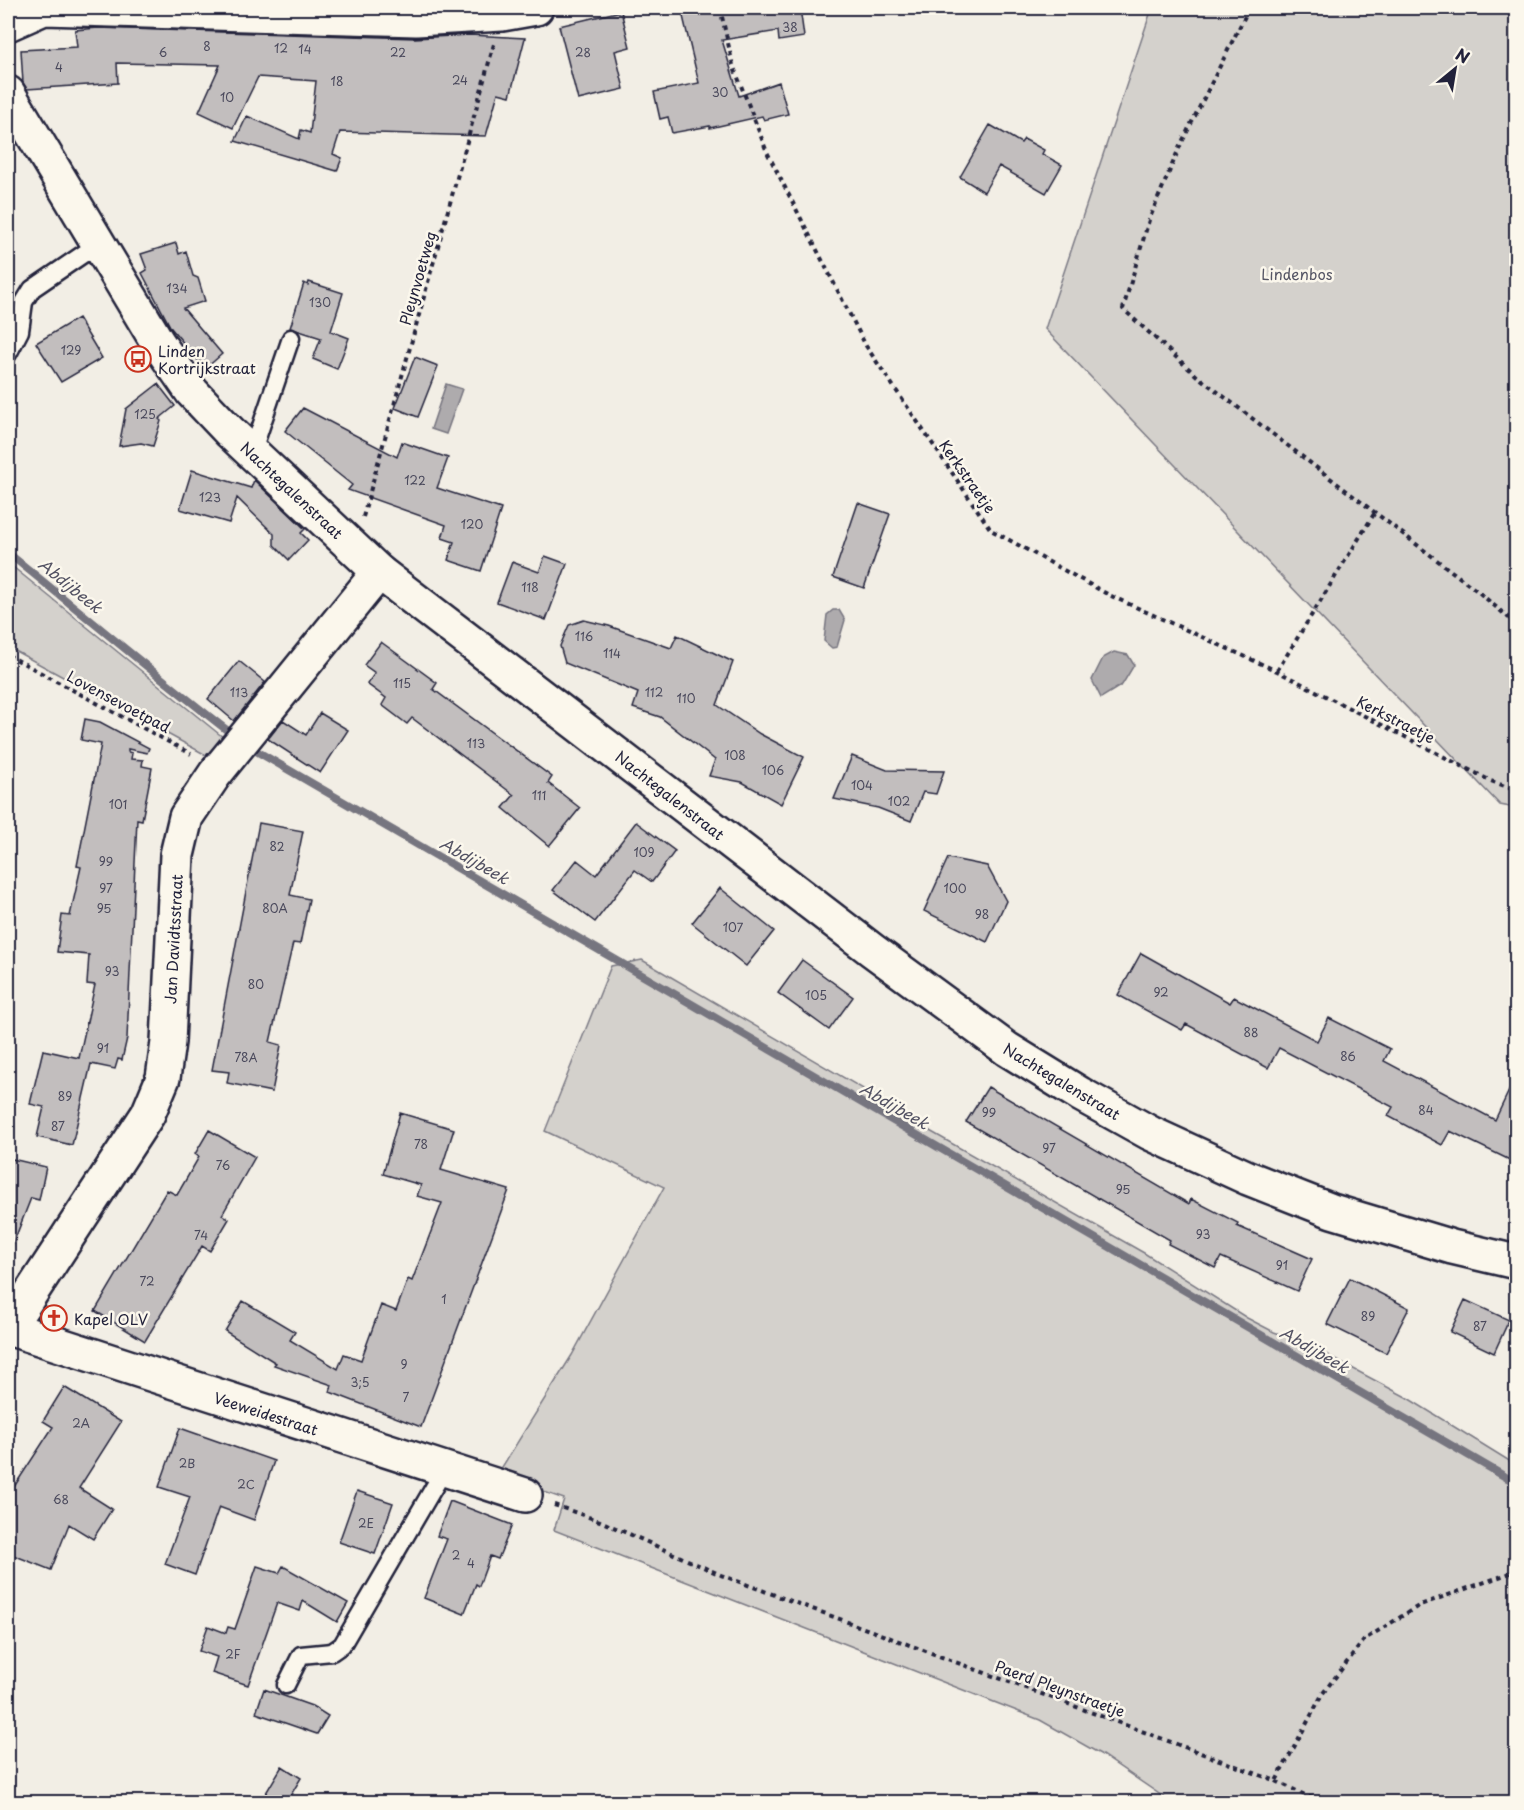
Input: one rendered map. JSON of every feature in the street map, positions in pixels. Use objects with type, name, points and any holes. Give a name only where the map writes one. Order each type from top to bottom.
[{"type":"street","points":[[8,24],[45,8],[417,19],[502,14],[536,8]]},
{"type":"street","name":"Nachtegalenstraat","points":[[8,93],[98,244],[192,392],[252,453],[379,572],[872,950],[1007,1049],[1071,1088],[1150,1133],[1248,1178],[1332,1211],[1452,1247],[1516,1262]]},
{"type":"street","name":"Jan Davidtsstraat","points":[[8,1328],[148,1114],[163,1078],[168,1042],[177,855],[186,817],[215,774],[379,572]]},
{"type":"street","name":"Veeweidestraat","points":[[8,1328],[525,1496]]},
{"type":"lane","points":[[8,354],[20,331],[24,302],[32,289],[98,244]]},
{"type":"lane","points":[[252,453],[291,338]]},
{"type":"lane","points":[[286,1685],[301,1655],[332,1652],[342,1645],[444,1470]]},
{"type":"path","name":"Kerkstraetje","points":[[720,8],[733,65],[767,152],[866,346],[991,530],[1109,595],[1277,671],[1491,781],[1516,790]]},
{"type":"path","points":[[1249,8],[1180,146],[1149,220],[1124,309],[1197,376],[1476,590],[1516,624]]},
{"type":"path","name":"Pleynvoetweg","points":[[355,549],[502,14]]},
{"type":"path","points":[[1277,671],[1374,514]]},
{"type":"path","name":"Lovensevoetpad","points":[[8,654],[188,752],[215,774]]},
{"type":"path","name":"Paerd Pleynstraetje","points":[[525,1496],[600,1521],[721,1575],[1276,1781],[1309,1797],[1345,1803]]},
{"type":"path","points":[[1276,1781],[1323,1694],[1365,1639],[1419,1605],[1516,1571]]},
{"type":"green space","name":"Lindenbos","points":[[1152,8],[1516,8],[1516,808],[1500,805],[1045,329]]},
{"type":"green space","points":[[8,563],[224,738],[206,755],[8,647]]},
{"type":"green space","points":[[642,960],[896,1108],[914,1122],[1144,1253],[1247,1318],[1274,1332],[1303,1342],[1406,1397],[1516,1465],[1516,1802],[1171,1802],[1102,1755],[1040,1720],[554,1530],[564,1499],[497,1475],[572,1355],[664,1187],[545,1131],[611,966]]},
{"type":"shaded area","points":[[446,384],[462,389],[446,434],[431,429]]},
{"type":"shaded area","points":[[833,610],[839,610],[845,620],[837,647],[832,648],[824,641],[827,615]]},
{"type":"shaded area","points":[[1114,652],[1128,655],[1134,665],[1122,685],[1101,698],[1092,680],[1103,658]]},
{"type":"building","points":[[681,8],[800,8],[804,37],[779,41],[778,31],[722,40],[739,96],[779,82],[788,114],[764,120],[762,116],[710,128],[710,126],[672,133],[668,117],[660,119],[654,92],[699,83]]},
{"type":"building","points":[[621,11],[630,47],[615,51],[624,89],[578,100],[559,26]]},
{"type":"building","points":[[98,28],[415,38],[470,35],[525,38],[510,96],[498,93],[486,136],[340,132],[333,154],[342,158],[337,171],[235,141],[247,116],[299,139],[301,130],[310,133],[316,81],[258,77],[233,128],[199,112],[220,65],[117,63],[118,83],[27,89],[23,83],[21,50],[77,47],[75,30]]},
{"type":"building","points":[[990,125],[1021,143],[1024,139],[1044,150],[1042,154],[1062,165],[1046,193],[999,166],[984,192],[960,177]]},
{"type":"building","points":[[176,243],[179,254],[186,251],[193,276],[198,278],[205,301],[183,308],[222,354],[205,369],[171,328],[142,273],[147,270],[141,254]]},
{"type":"building","points":[[309,282],[343,293],[331,331],[349,338],[337,369],[313,359],[321,338],[290,328],[304,283],[308,285]]},
{"type":"building","points":[[78,318],[102,358],[61,382],[36,343]]},
{"type":"building","points":[[415,357],[438,366],[418,417],[395,408]]},
{"type":"building","points":[[158,384],[175,406],[159,419],[161,421],[153,446],[141,443],[119,446],[126,409]]},
{"type":"building","points":[[303,408],[397,457],[402,442],[448,458],[437,488],[501,509],[481,571],[448,560],[454,542],[442,538],[446,525],[348,490],[352,485],[285,431]]},
{"type":"building","points":[[192,470],[251,488],[254,480],[305,529],[301,533],[308,540],[289,560],[274,545],[274,534],[237,498],[229,523],[180,509]]},
{"type":"building","points":[[858,503],[890,514],[864,588],[833,577]]},
{"type":"building","points":[[545,556],[567,564],[546,620],[497,602],[512,562],[539,572]]},
{"type":"building","points":[[584,620],[609,626],[671,648],[677,635],[733,662],[717,705],[760,734],[804,757],[781,804],[742,782],[709,776],[715,760],[660,717],[633,708],[638,693],[565,663],[560,646],[569,625]]},
{"type":"building","points":[[381,642],[437,683],[433,689],[552,777],[548,783],[580,808],[549,846],[503,808],[514,795],[412,718],[407,724],[382,705],[386,698],[367,684],[375,673],[364,665]]},
{"type":"building","points":[[239,661],[265,682],[234,721],[208,699]]},
{"type":"building","points":[[320,713],[348,730],[320,773],[268,739],[283,720],[306,735]]},
{"type":"building","points":[[85,719],[100,722],[149,748],[147,753],[128,749],[128,752],[132,753],[131,759],[143,760],[142,766],[152,768],[142,820],[137,819],[127,1038],[122,1060],[118,1059],[115,1069],[91,1064],[72,1145],[37,1137],[44,1107],[30,1104],[43,1050],[79,1058],[95,985],[87,984],[89,955],[57,952],[62,915],[70,916],[81,867],[77,866],[101,744],[81,740]]},
{"type":"building","points":[[852,756],[887,770],[944,771],[936,794],[923,792],[911,821],[878,808],[834,799]]},
{"type":"building","points":[[636,822],[675,851],[652,882],[635,870],[595,922],[553,890],[577,860],[596,875]]},
{"type":"building","points":[[259,823],[303,831],[290,895],[309,899],[300,944],[293,943],[270,1042],[281,1045],[272,1092],[227,1083],[229,1072],[212,1070]]},
{"type":"building","points":[[948,858],[987,866],[1006,901],[987,942],[924,911]]},
{"type":"building","points":[[720,888],[774,931],[746,966],[692,923]]},
{"type":"building","points":[[1141,953],[1230,1003],[1234,997],[1317,1041],[1329,1018],[1390,1049],[1384,1061],[1495,1120],[1516,1076],[1516,1163],[1450,1131],[1442,1145],[1388,1116],[1393,1107],[1279,1048],[1268,1068],[1186,1024],[1182,1030],[1118,995]]},
{"type":"building","points":[[802,960],[853,997],[829,1030],[778,993]]},
{"type":"building","points":[[988,1087],[1189,1204],[1191,1199],[1238,1223],[1237,1226],[1312,1259],[1297,1291],[1221,1257],[1215,1268],[1168,1244],[1170,1240],[966,1122]]},
{"type":"building","points":[[400,1113],[454,1129],[441,1170],[509,1190],[421,1427],[330,1392],[332,1385],[274,1365],[276,1363],[225,1331],[243,1301],[295,1332],[290,1340],[338,1369],[344,1354],[361,1360],[381,1305],[396,1311],[408,1279],[412,1281],[442,1203],[417,1196],[421,1185],[383,1174]]},
{"type":"building","points":[[209,1130],[255,1157],[222,1215],[229,1219],[210,1251],[202,1246],[145,1341],[95,1311],[167,1190],[177,1195],[199,1157],[195,1154]]},
{"type":"building","points":[[8,1158],[46,1167],[39,1200],[31,1198],[9,1254]]},
{"type":"building","points":[[1350,1278],[1409,1308],[1386,1353],[1327,1324]]},
{"type":"building","points":[[1465,1300],[1509,1320],[1494,1353],[1450,1332]]},
{"type":"building","points":[[64,1387],[121,1422],[79,1488],[112,1509],[93,1539],[69,1524],[51,1570],[8,1553],[8,1496],[53,1427],[43,1421]]},
{"type":"building","points":[[180,1428],[274,1461],[254,1520],[219,1507],[195,1575],[165,1564],[190,1497],[159,1487]]},
{"type":"building","points":[[357,1491],[393,1503],[375,1554],[339,1542]]},
{"type":"building","points":[[450,1501],[512,1525],[498,1559],[490,1556],[479,1586],[476,1584],[464,1614],[424,1598],[447,1539],[437,1536]]},
{"type":"building","points":[[257,1566],[279,1573],[283,1566],[348,1603],[337,1622],[303,1601],[300,1611],[277,1603],[248,1685],[212,1673],[217,1657],[199,1651],[208,1626],[226,1633],[228,1627],[235,1629]]},
{"type":"building","points":[[264,1689],[312,1706],[328,1716],[317,1734],[256,1713]]},
{"type":"building","points":[[282,1766],[301,1778],[286,1803],[260,1803]]},
{"type":"waterway","name":"Abdijbeek","points":[[8,553],[228,731]]},
{"type":"waterway","name":"Abdijbeek","points":[[258,752],[1516,1483]]},
{"type":"place","name":"Linden Kortrijkstraat","points":[[138,359]]},
{"type":"place","name":"Kapel OLV","points":[[54,1318]]}]
